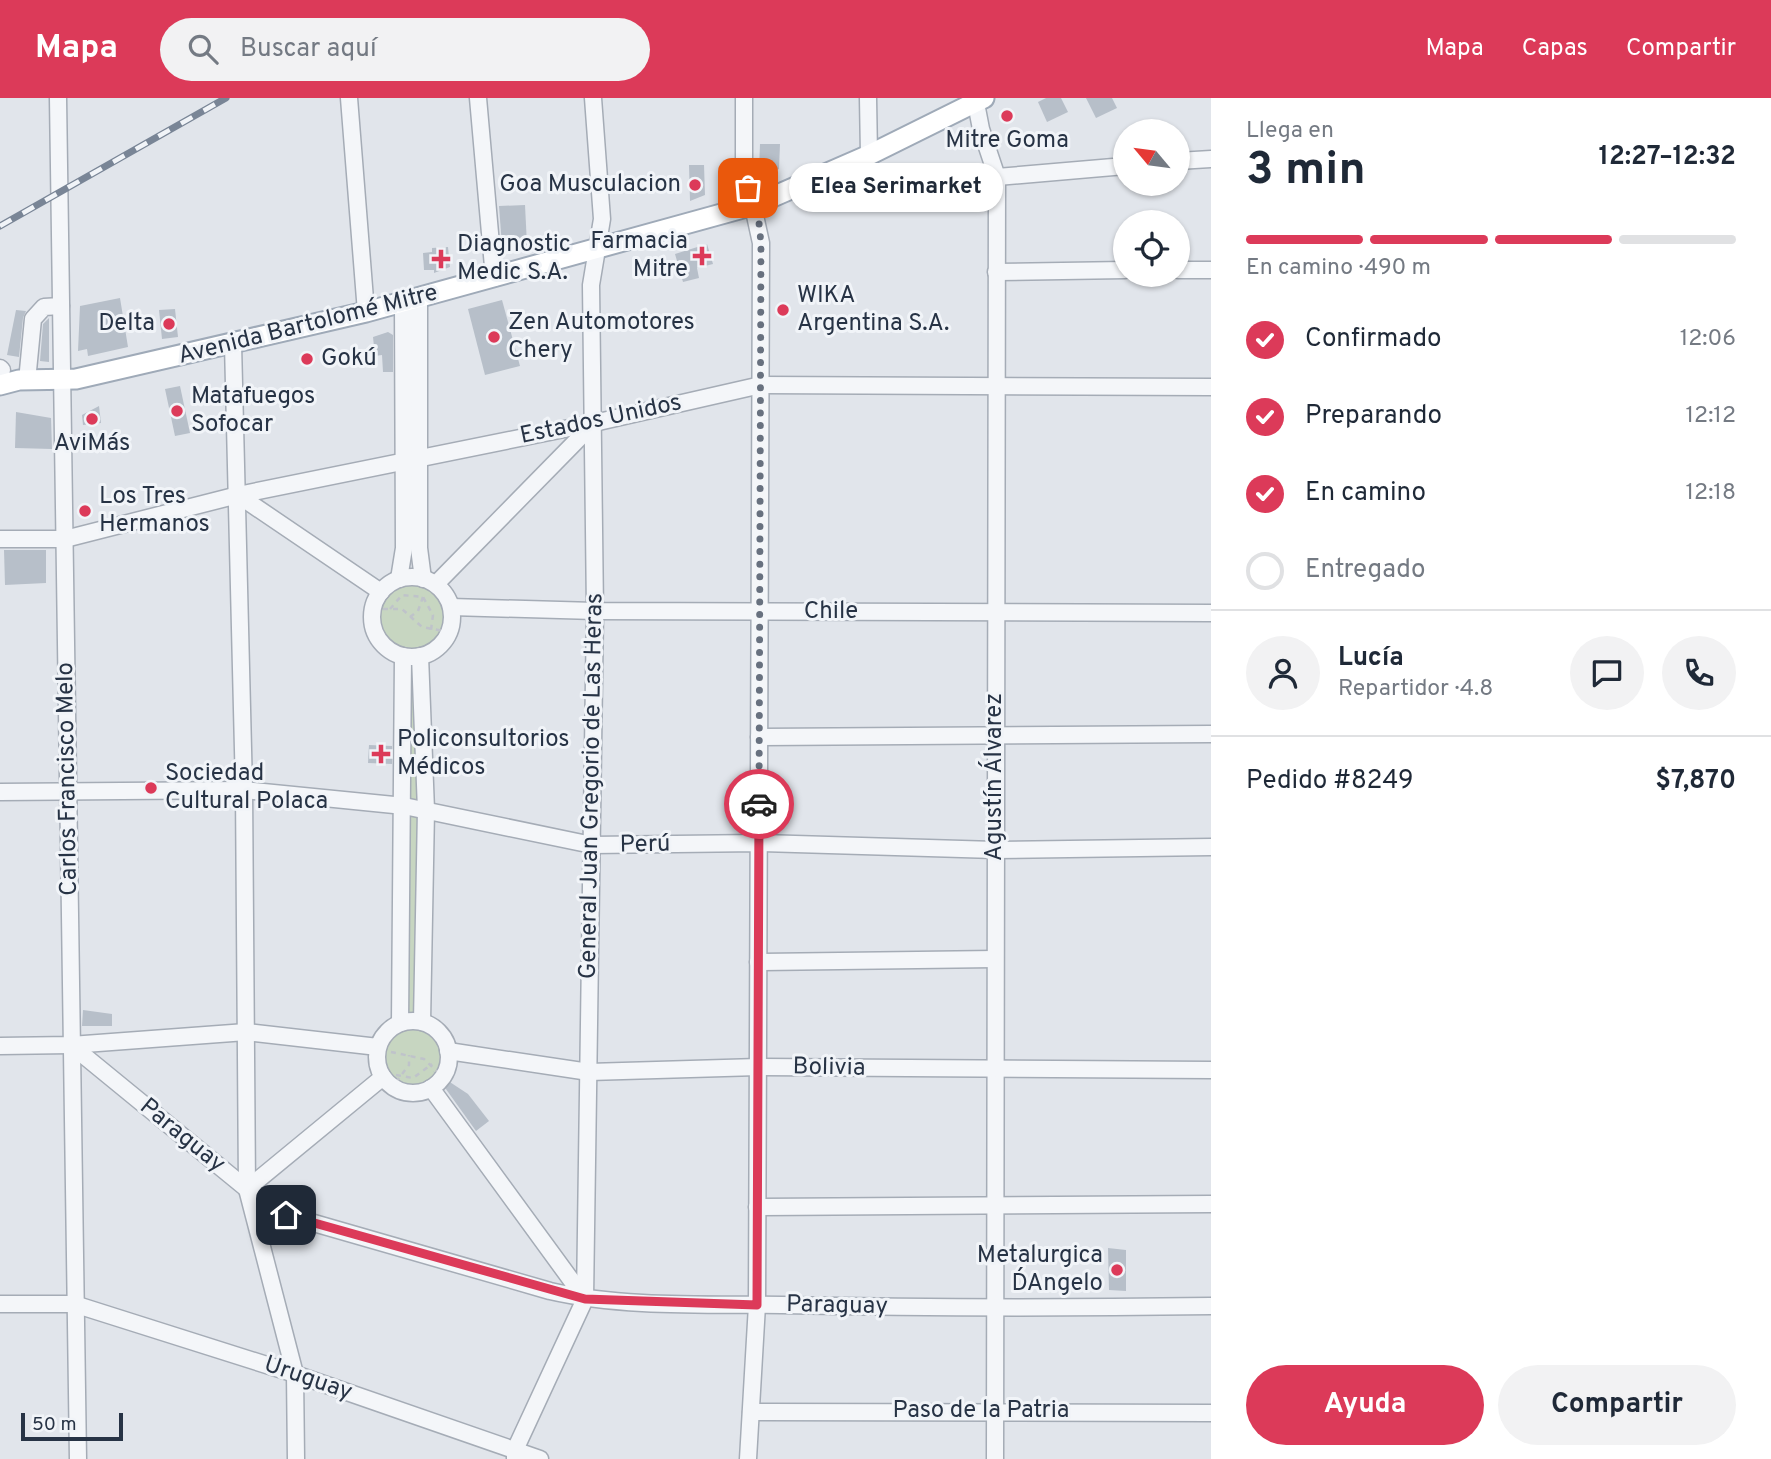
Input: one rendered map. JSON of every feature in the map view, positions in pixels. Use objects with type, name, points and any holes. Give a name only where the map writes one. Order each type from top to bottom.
[{"type":"main road","name":"Avenida Bartolomé Mitre","points":[[8,375],[62,381],[233,344],[411,301],[754,205],[869,155],[978,99]]},
{"type":"street","name":"Carlos Francisco Melo","points":[[58,98],[78,1459]]},
{"type":"street","points":[[349,98],[366,312]]},
{"type":"street","points":[[478,98],[494,278]]},
{"type":"street","name":"General Juan Gregorio de Las Heras","points":[[515,1455],[585,1299],[595,611],[591,285],[602,219],[593,98]]},
{"type":"street","points":[[744,98],[744,165],[761,243],[757,1305],[748,1459]]},
{"type":"street","points":[[868,98],[869,155]]},
{"type":"street","name":"Agustín Álvarez","points":[[978,99],[997,177],[994,613],[995,1459]]},
{"type":"street","points":[[1190,161],[1211,159]]},
{"type":"street","points":[[997,177],[1113,167]]},
{"type":"street","points":[[996,272],[1113,270]]},
{"type":"street","points":[[1190,270],[1211,270]]},
{"type":"street","points":[[399,579],[411,459],[411,301]]},
{"type":"street","points":[[8,375],[33,319],[44,307],[61,306]]},
{"type":"street","points":[[233,344],[244,790],[247,1189],[295,1374],[296,1459]]},
{"type":"street","name":"Estados Unidos","points":[[0,539],[65,539],[238,495],[594,423],[761,385],[1211,387]]},
{"type":"street","points":[[411,459],[419,548],[429,581],[451,607],[449,632],[432,651],[420,656],[402,656],[381,642],[375,631],[373,609],[381,592],[399,579],[429,581],[594,423]]},
{"type":"street","points":[[238,495],[381,592]]},
{"type":"street","name":"Chile","points":[[451,607],[595,611],[1211,613]]},
{"type":"street","points":[[400,1023],[404,806],[402,656]]},
{"type":"street","points":[[420,656],[426,810],[422,1023]]},
{"type":"street","points":[[759,737],[1211,734]]},
{"type":"street","name":"Perú","points":[[0,792],[244,790],[404,806],[592,845],[759,843],[995,850],[1211,847]]},
{"type":"street","points":[[758,962],[995,959]]},
{"type":"street","points":[[400,1023],[422,1023],[439,1033],[448,1051],[435,1076],[410,1093],[391,1077],[377,1058],[390,1029],[400,1023]]},
{"type":"street","points":[[0,1046],[71,1045],[246,1032],[382,1051]]},
{"type":"street","name":"Paraguay","points":[[71,1045],[247,1189],[286,1215],[585,1299],[995,1309],[1211,1306]]},
{"type":"street","name":"Bolivia","points":[[448,1051],[589,1072],[758,1068],[1211,1070]]},
{"type":"street","points":[[435,1076],[585,1299]]},
{"type":"street","points":[[247,1189],[391,1077]]},
{"type":"street","points":[[757,1206],[1211,1204]]},
{"type":"street","name":"Uruguay","points":[[0,1304],[74,1304],[295,1374],[515,1455],[540,1459]]},
{"type":"street","name":"Paso de la Patria","points":[[751,1412],[995,1410],[1211,1413]]},
{"type":"path","points":[[410,617],[418,611],[429,581]]},
{"type":"path","points":[[390,609],[402,596],[423,597],[431,607],[431,630]]},
{"type":"path","points":[[373,609],[402,608],[422,627],[449,632]]},
{"type":"path","points":[[382,1051],[410,1055],[435,1076]]},
{"type":"path","points":[[391,1077],[409,1065],[410,1055]]},
{"type":"path","points":[[391,1077],[435,1076]]},
{"type":"green space","points":[[412,582],[437,592],[447,617],[437,642],[412,652],[387,642],[377,617],[387,592]]},
{"type":"green space","points":[[403,656],[420,656],[422,1022],[400,1023]]},
{"type":"green space","points":[[406,1028],[418,1028],[433,1036],[441,1051],[441,1063],[433,1078],[418,1086],[406,1086],[391,1078],[383,1063],[383,1051],[391,1036]]},
{"type":"building","points":[[1046,98],[1061,98],[1068,112],[1047,122],[1038,102]]},
{"type":"building","points":[[1086,98],[1112,98],[1117,108],[1096,118]]},
{"type":"building","points":[[760,144],[780,144],[779,169],[767,174],[759,170]]},
{"type":"building","points":[[689,165],[704,165],[705,195],[690,201]]},
{"type":"building","points":[[525,205],[527,245],[508,250],[502,246],[499,206]]},
{"type":"building","points":[[707,244],[713,264],[697,268],[699,278],[683,282],[675,254]]},
{"type":"building","name":"Diagnostic Medic S.A.","points":[[448,247],[450,267],[434,273],[434,270],[424,270],[423,253],[432,252],[432,248]]},
{"type":"building","points":[[120,298],[128,347],[88,356],[87,349],[78,351],[80,306]]},
{"type":"building","name":"Zen Automotores Chery","points":[[502,300],[520,366],[485,375],[468,309]]},
{"type":"building","name":"Delta","points":[[175,309],[178,337],[162,339],[159,310]]},
{"type":"building","points":[[16,310],[26,311],[19,357],[7,355]]},
{"type":"building","points":[[49,318],[49,362],[40,361],[43,324]]},
{"type":"building","points":[[388,332],[393,335],[393,372],[383,372],[382,355],[375,356],[373,337]]},
{"type":"building","name":"Matafuegos Sofocar","points":[[180,386],[190,433],[175,436],[165,389]]},
{"type":"building","name":"AviMás","points":[[99,406],[101,423],[83,425],[82,415]]},
{"type":"building","points":[[16,412],[51,418],[52,449],[15,448]]},
{"type":"building","points":[[4,550],[46,550],[46,583],[5,585]]},
{"type":"building","name":"Policonsultorios Médicos","points":[[369,745],[392,746],[392,764],[368,763]]},
{"type":"building","points":[[83,1010],[112,1014],[112,1026],[82,1026]]},
{"type":"building","points":[[433,1071],[468,1094],[489,1121],[476,1131]]},
{"type":"building","name":"Metalurgica D´Angelo","points":[[1108,1248],[1126,1250],[1126,1291],[1109,1290]]},
{"type":"railway","points":[[0,226],[226,98]]},
{"type":"way so far","points":[[748,188],[759,223],[761,243],[759,804]]},
{"type":"place","name":"Mitre Goma","points":[[1007,116]]},
{"type":"place","name":"Goa Musculacion","points":[[695,185]]},
{"type":"place","name":"Elea Serimarket","points":[[748,188]]},
{"type":"place","name":"Farmacia Mitre","points":[[702,256]]},
{"type":"place","name":"Diagnostic Medic S.A.","points":[[441,259]]},
{"type":"place","name":"WIKA Argentina S.A.","points":[[783,310]]},
{"type":"place","name":"Delta","points":[[169,324]]},
{"type":"place","name":"Zen Automotores Chery","points":[[494,337]]},
{"type":"place","name":"Gokú","points":[[307,359]]},
{"type":"place","name":"Matafuegos Sofocar","points":[[177,411]]},
{"type":"place","name":"AviMás","points":[[92,419]]},
{"type":"place","name":"Los Tres Hermanos","points":[[85,511]]},
{"type":"place","name":"Policonsultorios Médicos","points":[[381,754]]},
{"type":"place","name":"Sociedad Cultural Polaca","points":[[151,788]]},
{"type":"place","name":"Metalurgica D´Angelo","points":[[1117,1270]]},
{"type":"route","points":[[286,1215],[585,1299],[757,1305],[759,804]]}]
